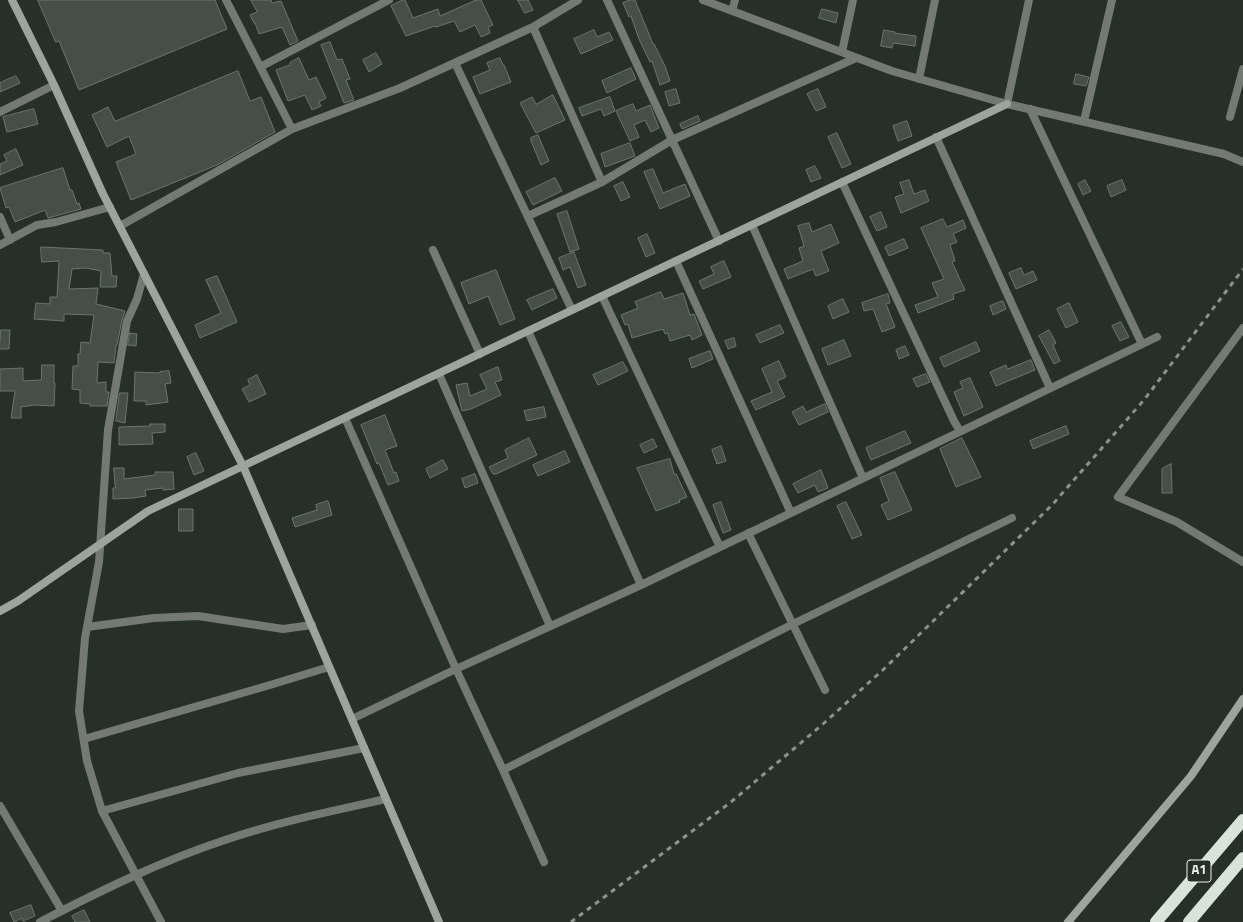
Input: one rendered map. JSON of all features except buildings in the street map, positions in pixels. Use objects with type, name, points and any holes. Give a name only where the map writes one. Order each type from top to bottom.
[{"type":"highway","name":"A1","points":[[1156,922],[1243,820]]},
{"type":"highway","name":"A1","points":[[1189,922],[1243,858]]},
{"type":"street","points":[[12,0],[54,85],[110,207],[244,466],[439,922]]},
{"type":"street","points":[[226,0],[292,129]]},
{"type":"street","points":[[260,67],[390,0]]},
{"type":"street","points":[[120,226],[292,129],[400,88],[533,27],[578,0]]},
{"type":"street","points":[[607,0],[719,241]]},
{"type":"street","points":[[703,0],[892,71],[1007,104],[1224,154],[1243,162]]},
{"type":"street","points":[[732,11],[735,0]]},
{"type":"street","points":[[842,52],[852,0]]},
{"type":"street","points":[[919,79],[935,0]]},
{"type":"street","points":[[1007,104],[1029,0]]},
{"type":"street","points":[[1084,121],[1112,0]]},
{"type":"street","points":[[533,27],[602,182]]},
{"type":"street","points":[[528,216],[602,182],[672,140],[856,58]]},
{"type":"street","points":[[455,63],[572,310]]},
{"type":"street","points":[[1230,117],[1243,69]]},
{"type":"street","points":[[0,112],[54,85]]},
{"type":"street","points":[[0,611],[18,602],[148,511],[1007,104]]},
{"type":"street","points":[[1030,109],[1142,344]]},
{"type":"street","points":[[936,137],[1050,388]]},
{"type":"street","points":[[842,182],[960,431]]},
{"type":"street","points":[[0,245],[37,225],[56,222],[110,207]]},
{"type":"street","points":[[0,217],[10,240]]},
{"type":"street","points":[[752,225],[863,478]]},
{"type":"street","points":[[433,250],[480,354]]},
{"type":"street","points":[[676,261],[791,512]]},
{"type":"street","points":[[144,274],[137,299],[127,321],[108,430],[101,544],[85,638],[79,710],[87,761],[102,811],[161,922]]},
{"type":"street","points":[[602,296],[720,547]]},
{"type":"street","points":[[1243,328],[1118,497],[1177,522],[1243,562]]},
{"type":"street","points":[[528,331],[641,585]]},
{"type":"street","points":[[352,719],[456,669],[641,585],[1157,337]]},
{"type":"street","points":[[439,374],[550,626]]},
{"type":"street","points":[[346,418],[456,669],[544,862]]},
{"type":"street","points":[[503,770],[793,624],[1012,518]]},
{"type":"street","points":[[748,533],[826,690]]},
{"type":"street","points":[[87,627],[154,618],[198,616],[283,630],[312,625]]},
{"type":"street","points":[[84,739],[330,667]]},
{"type":"street","points":[[1068,922],[1191,776],[1243,699]]},
{"type":"street","points":[[102,811],[238,774],[364,748]]},
{"type":"street","points":[[40,922],[135,875],[239,836],[281,823],[386,798]]},
{"type":"street","points":[[0,806],[62,911]]},
{"type":"railway","points":[[571,922],[731,802],[823,724],[885,668],[1052,505],[1144,400],[1243,269]]}]
